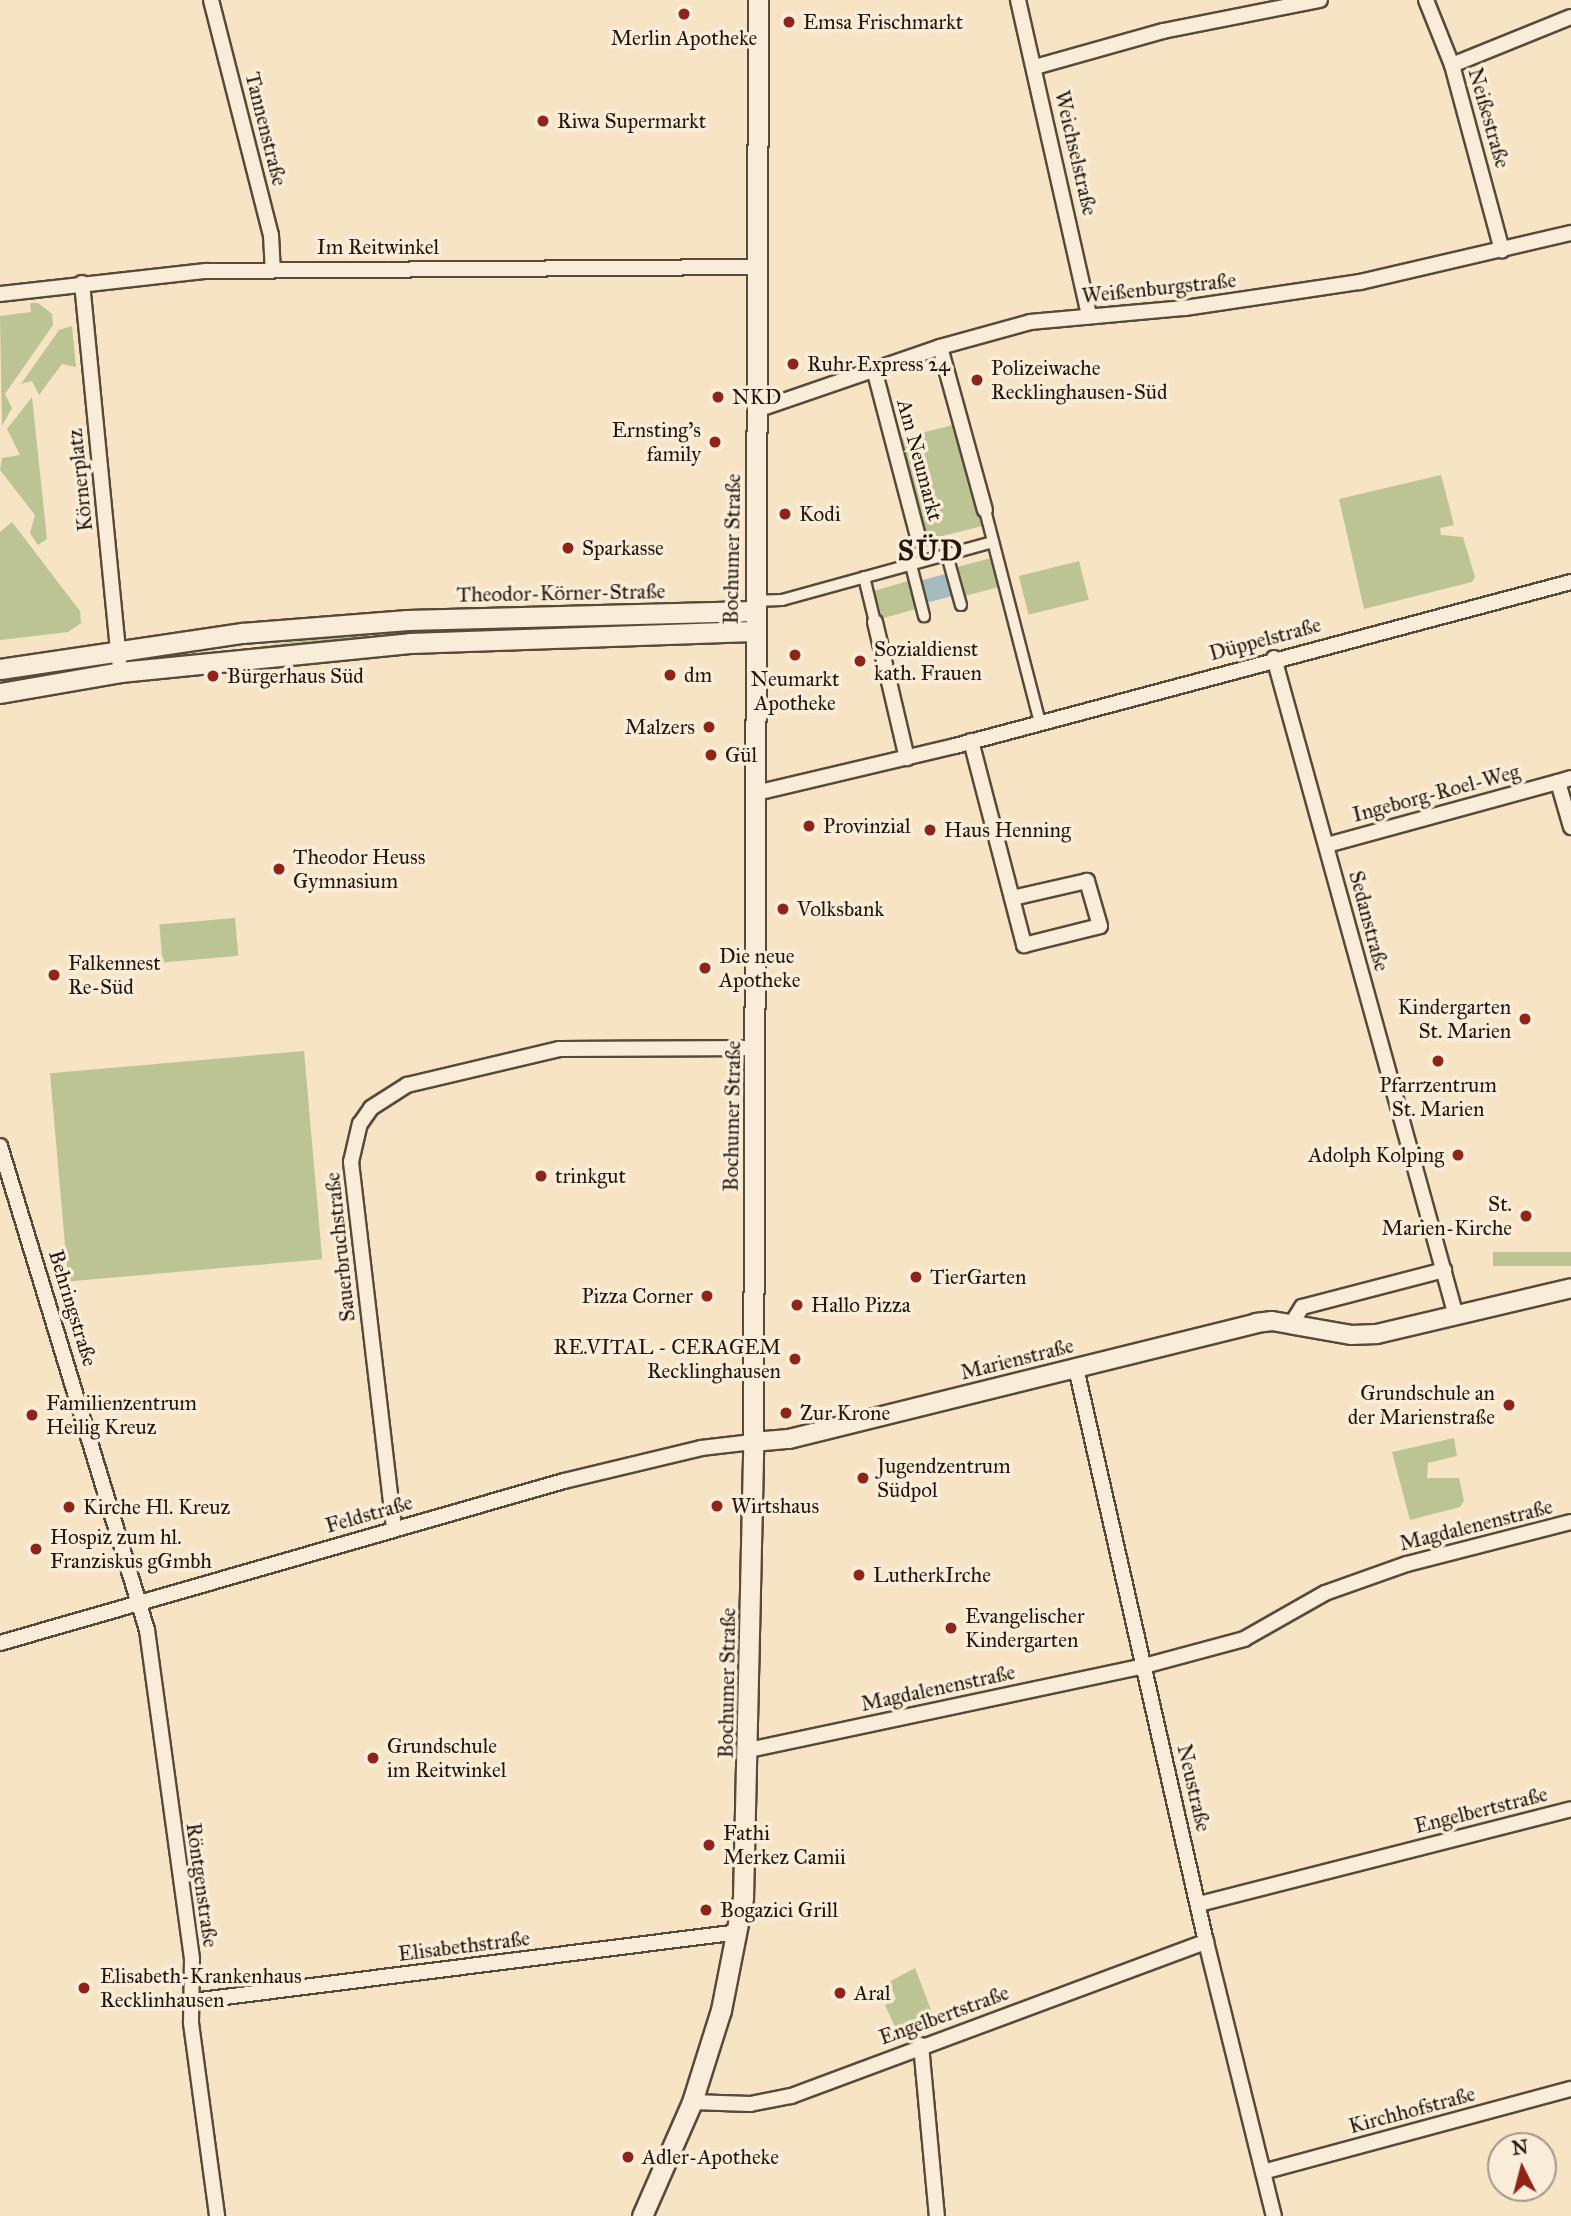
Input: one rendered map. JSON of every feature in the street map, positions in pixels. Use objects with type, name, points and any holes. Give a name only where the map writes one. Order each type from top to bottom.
[{"type":"main road","name":"Bochumer Straße","points":[[642,2216],[692,2102],[739,1932],[749,1750],[756,1048],[753,615],[757,410],[758,0]]},
{"type":"main road","name":"Theodor-Körner-Straße","points":[[0,669],[118,649],[370,623],[753,615]]},
{"type":"main road","name":"Theodor-Körner-Straße","points":[[0,693],[120,672],[373,647],[753,615]]},
{"type":"main road","points":[[370,623],[373,647]]},
{"type":"street","name":"Tannenstraße","points":[[211,0],[271,236],[273,270]]},
{"type":"street","name":"Weichselstraße","points":[[1018,0],[1089,316]]},
{"type":"street","points":[[1035,67],[1163,31],[1320,0]]},
{"type":"street","name":"Neißestraße","points":[[1426,0],[1452,65],[1502,250]]},
{"type":"street","points":[[1452,65],[1571,17]]},
{"type":"street","name":"Weißenburgstraße","points":[[757,410],[940,347],[1030,322],[1185,308],[1360,282],[1571,233]]},
{"type":"street","name":"Im Reitwinkel","points":[[0,294],[82,283],[273,270],[757,267]]},
{"type":"street","name":"Körnerplatz","points":[[82,283],[120,672]]},
{"type":"street","points":[[940,347],[1040,723]]},
{"type":"street","name":"Am Neumarkt","points":[[874,369],[925,561]]},
{"type":"street","points":[[753,615],[782,600],[993,542]]},
{"type":"street","points":[[947,555],[961,606]]},
{"type":"street","points":[[911,565],[924,616]]},
{"type":"street","points":[[864,577],[907,758]]},
{"type":"street","name":"Düppelstraße","points":[[755,793],[907,758],[1274,658],[1571,582]]},
{"type":"street","name":"Sedanstraße","points":[[1274,658],[1456,1316]]},
{"type":"street","points":[[971,741],[1024,945],[1100,926],[1087,881],[1012,898]]},
{"type":"street","name":"Ingeborg-Roel-Weg","points":[[1327,845],[1564,780],[1571,827]]},
{"type":"street","name":"Sauerbruchstraße","points":[[394,1528],[351,1162],[357,1132],[371,1108],[407,1085],[559,1049],[756,1048]]},
{"type":"street","name":"Behringstraße","points":[[0,1146],[140,1603]]},
{"type":"street","points":[[1292,1323],[1303,1307],[1444,1269]]},
{"type":"street","name":"Marienstraße","points":[[753,1442],[789,1439],[1256,1323],[1292,1323],[1351,1335],[1377,1334],[1571,1288]]},
{"type":"street","name":"Neustraße","points":[[1076,1368],[1206,1942],[1275,2216]]},
{"type":"street","name":"Feldstraße","points":[[0,1643],[394,1528],[609,1469],[701,1448],[753,1442]]},
{"type":"street","name":"Magdalenenstraße","points":[[749,1750],[1144,1666],[1244,1639],[1325,1592],[1407,1564],[1571,1522]]},
{"type":"street","name":"Röntgenstraße","points":[[140,1603],[192,1959],[191,2023],[216,2216]]},
{"type":"street","name":"Engelbertstraße","points":[[1199,1904],[1571,1809]]},
{"type":"street","name":"Elisabethstraße","points":[[193,2001],[739,1932]]},
{"type":"street","name":"Engelbertstraße","points":[[692,2102],[750,2105],[791,2096],[921,2045],[1206,1942]]},
{"type":"street","points":[[921,2045],[937,2216]]},
{"type":"street","name":"Kirchhofstraße","points":[[1263,2172],[1571,2089]]},
{"type":"green space","points":[[30,303],[38,303],[52,314],[53,325],[5,394],[12,408],[2,426],[0,316],[31,312]]},
{"type":"green space","points":[[72,326],[76,367],[62,364],[39,395],[32,381],[21,384],[59,330]]},
{"type":"green space","points":[[32,397],[47,539],[38,545],[30,533],[35,515],[0,470],[2,458],[20,455],[7,429]]},
{"type":"green space","points":[[957,424],[982,526],[922,541],[897,439]]},
{"type":"green space","points":[[1441,475],[1454,525],[1440,528],[1441,535],[1463,537],[1475,577],[1472,582],[1364,609],[1339,499]]},
{"type":"green space","points":[[12,522],[80,611],[81,623],[68,632],[0,640],[0,532]]},
{"type":"green space","points":[[991,558],[999,587],[966,596],[958,567]]},
{"type":"green space","points":[[1079,561],[1089,600],[1029,615],[1019,576]]},
{"type":"green space","points":[[908,581],[916,609],[882,619],[874,591]]},
{"type":"green space","points":[[363,632],[364,639],[164,667],[163,660]]},
{"type":"green space","points":[[235,918],[238,956],[163,962],[159,925]]},
{"type":"green space","points":[[304,1051],[322,1259],[68,1281],[50,1073]]},
{"type":"green space","points":[[1493,1252],[1571,1252],[1571,1266],[1493,1266]]},
{"type":"green space","points":[[1454,1438],[1457,1456],[1428,1463],[1427,1478],[1459,1478],[1464,1501],[1460,1507],[1410,1520],[1392,1452]]},
{"type":"green space","points":[[915,1968],[936,2023],[900,2038],[885,2005],[896,1999],[889,1982]]},
{"type":"water","points":[[949,573],[955,595],[925,603],[919,581]]},
{"type":"place","name":"Merlin Apotheke","points":[[684,14]]},
{"type":"place","name":"Emsa Frischmarkt","points":[[789,22]]},
{"type":"place","name":"Riwa Supermarkt","points":[[543,121]]},
{"type":"place","name":"Ruhr Express 24","points":[[793,364]]},
{"type":"place","name":"Polizeiwache Recklinghausen-Süd","points":[[977,380]]},
{"type":"place","name":"NKD","points":[[718,397]]},
{"type":"place","name":"Ernsting's family","points":[[715,442]]},
{"type":"place","name":"Kodi","points":[[785,514]]},
{"type":"place","name":"Sparkasse","points":[[568,548]]},
{"type":"place","name":"Neumarkt Apotheke","points":[[795,655]]},
{"type":"place","name":"Sozialdienst kath. Frauen","points":[[860,661]]},
{"type":"place","name":"dm","points":[[670,675]]},
{"type":"place","name":"Bürgerhaus Süd","points":[[213,676]]},
{"type":"place","name":"Malzers","points":[[709,727]]},
{"type":"place","name":"Gül","points":[[711,755]]},
{"type":"place","name":"Provinzial","points":[[809,826]]},
{"type":"place","name":"Haus Henning","points":[[930,830]]},
{"type":"place","name":"Theodor Heuss Gymnasium","points":[[279,869]]},
{"type":"place","name":"Volksbank","points":[[783,909]]},
{"type":"place","name":"Die neue Apotheke","points":[[705,968]]},
{"type":"place","name":"Falkennest Re-Süd","points":[[54,975]]},
{"type":"place","name":"Kindergarten St. Marien","points":[[1525,1019]]},
{"type":"place","name":"Pfarrzentrum St. Marien","points":[[1438,1061]]},
{"type":"place","name":"Adolph Kolping","points":[[1458,1155]]},
{"type":"place","name":"trinkgut","points":[[541,1176]]},
{"type":"place","name":"St. Marien-Kirche","points":[[1526,1216]]},
{"type":"place","name":"TierGarten","points":[[916,1277]]},
{"type":"place","name":"Pizza Corner","points":[[707,1296]]},
{"type":"place","name":"Hallo Pizza","points":[[797,1305]]},
{"type":"place","name":"RE.VITAL - CERAGEM Recklinghausen","points":[[795,1359]]},
{"type":"place","name":"Grundschule an der Marienstraße","points":[[1509,1405]]},
{"type":"place","name":"Zur Krone","points":[[786,1413]]},
{"type":"place","name":"Familienzentrum Heilig Kreuz","points":[[32,1415]]},
{"type":"place","name":"Jugendzentrum Südpol","points":[[863,1478]]},
{"type":"place","name":"Wirtshaus","points":[[717,1506]]},
{"type":"place","name":"Kirche Hl. Kreuz","points":[[69,1507]]},
{"type":"place","name":"Hospiz zum hl. Franziskus gGmbh","points":[[36,1549]]},
{"type":"place","name":"LutherkIrche","points":[[859,1575]]},
{"type":"place","name":"Evangelischer Kindergarten","points":[[951,1628]]},
{"type":"place","name":"Grundschule im Reitwinkel","points":[[373,1758]]},
{"type":"place","name":"Fathi Merkez Camii","points":[[709,1845]]},
{"type":"place","name":"Bogazici Grill","points":[[706,1910]]},
{"type":"place","name":"Elisabeth-Krankenhaus Recklinhausen","points":[[84,1988]]},
{"type":"place","name":"Aral","points":[[840,1993]]},
{"type":"place","name":"Adler-Apotheke","points":[[628,2157]]},
{"type":"district","name":"SÜD","points":[[931,551]]}]
